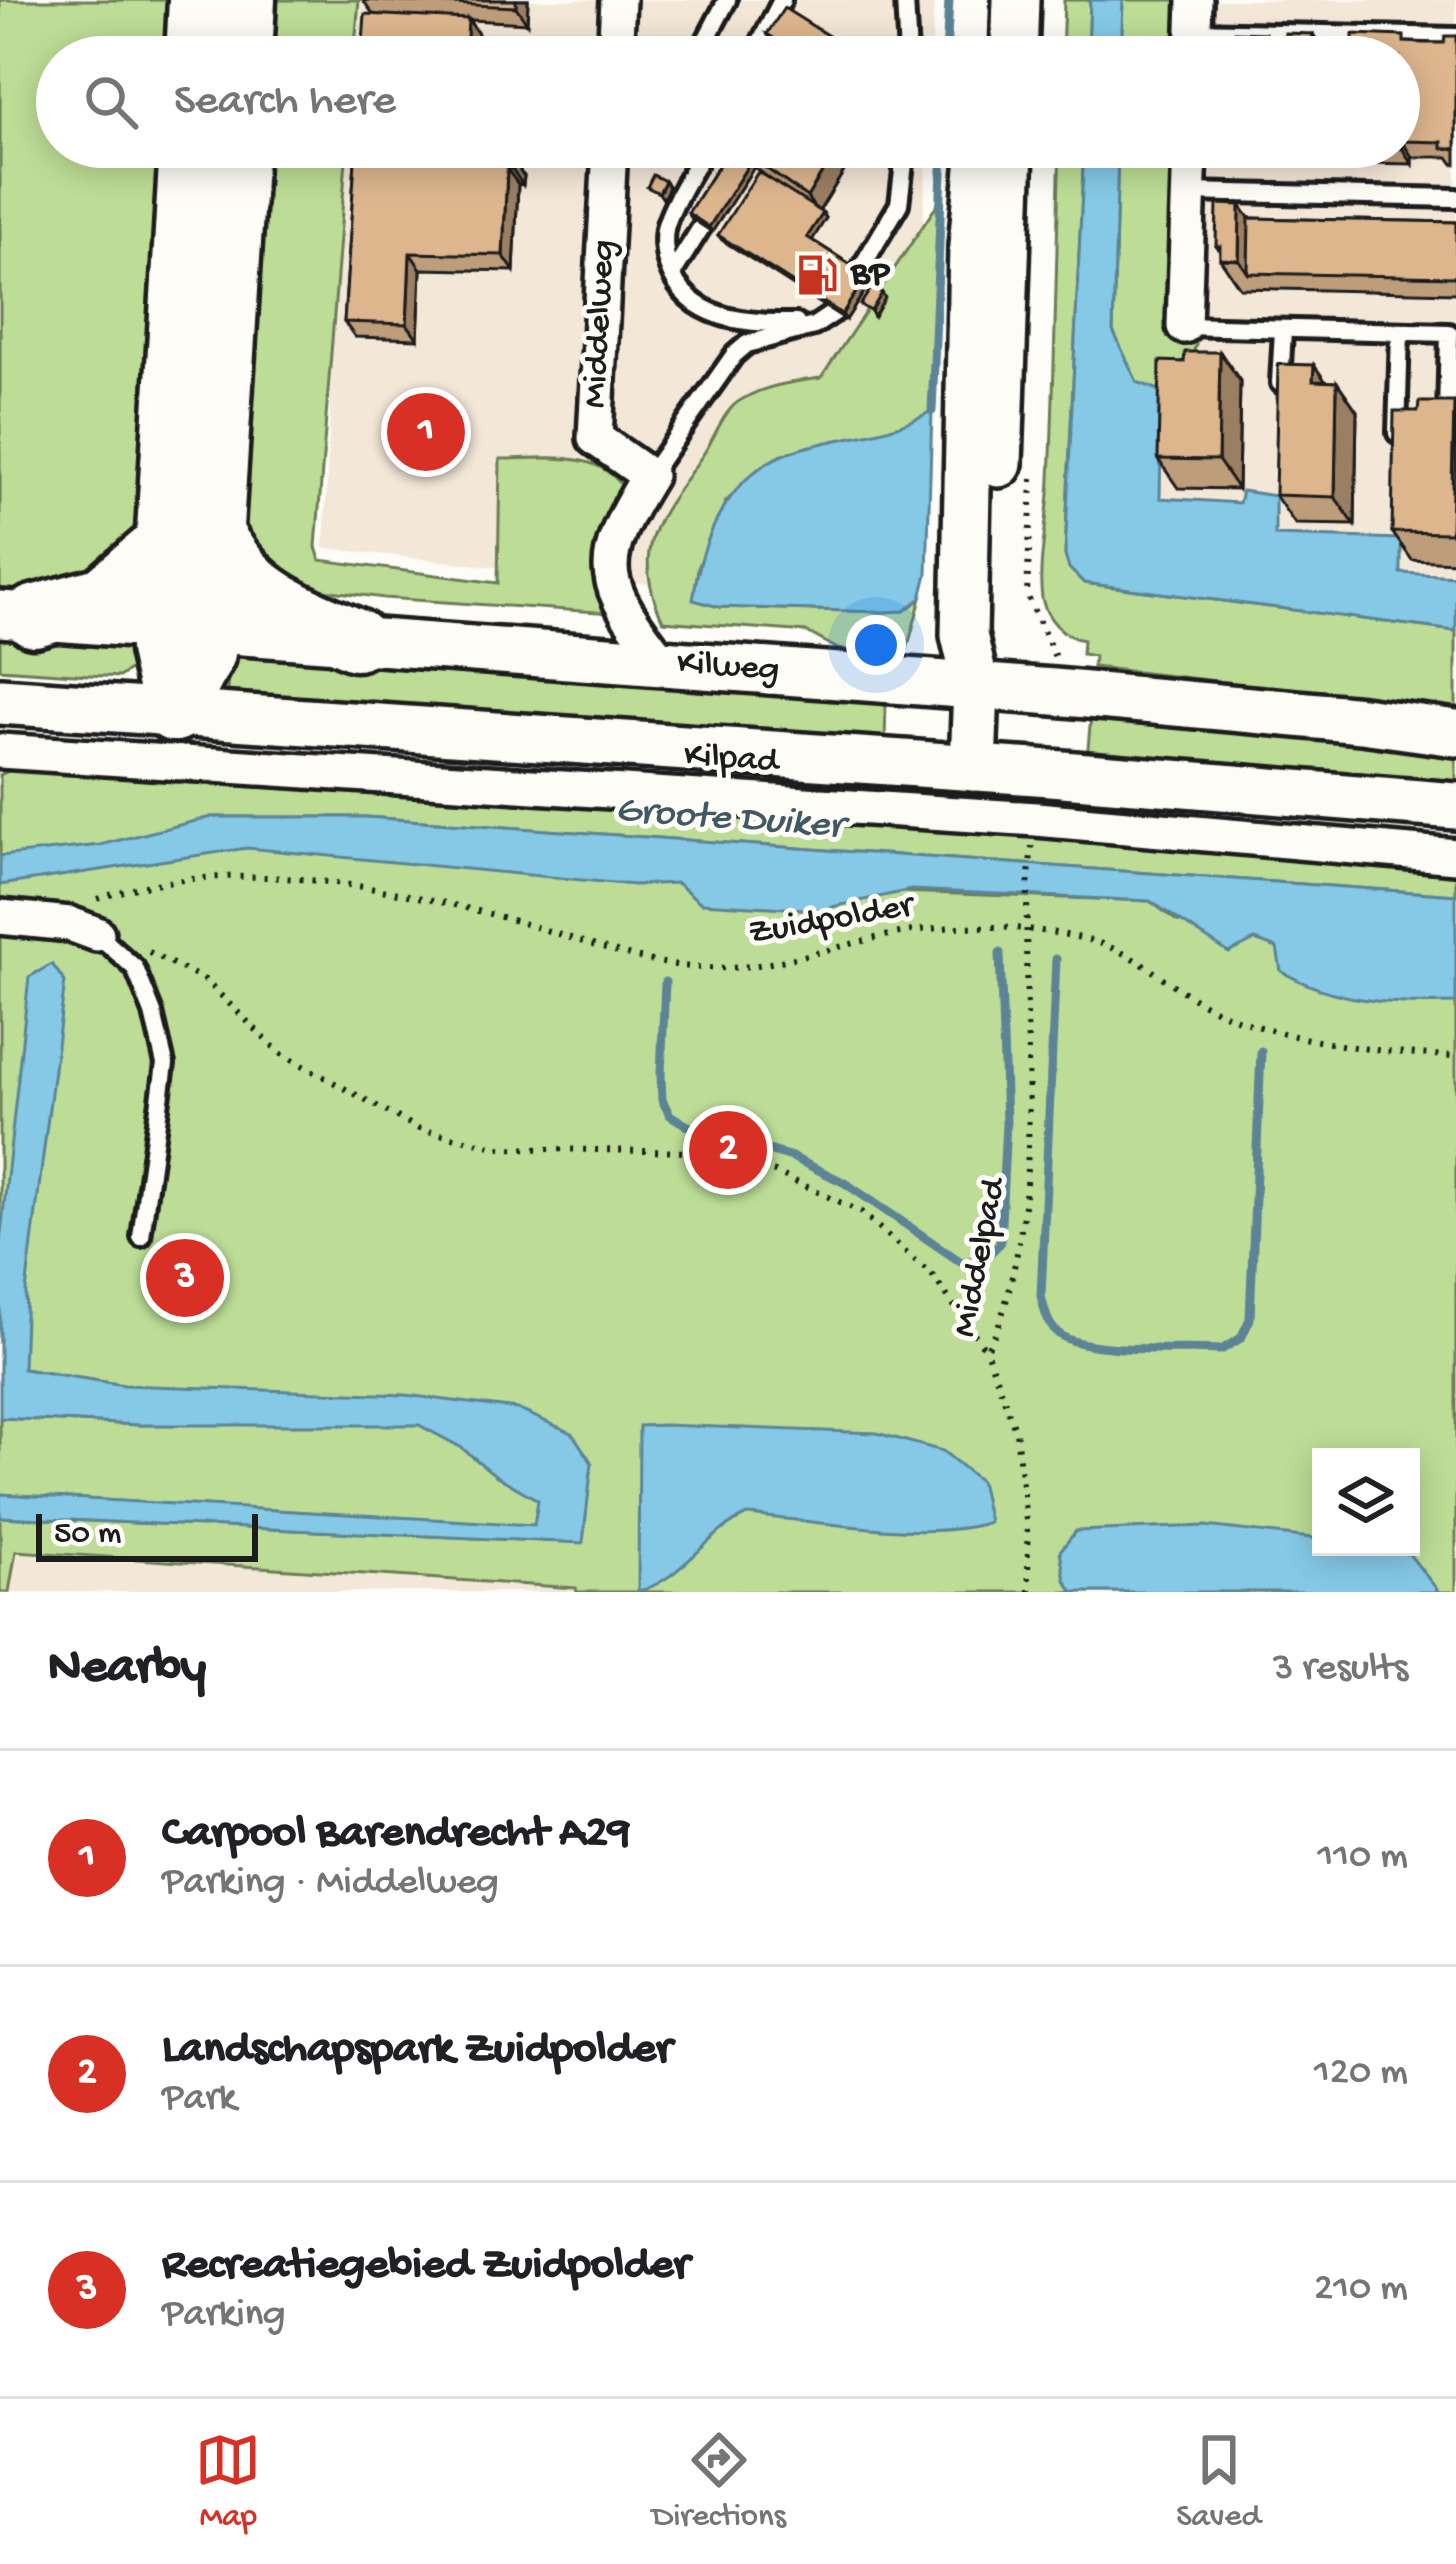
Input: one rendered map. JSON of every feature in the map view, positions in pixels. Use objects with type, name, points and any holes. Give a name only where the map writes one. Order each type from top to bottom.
[{"type":"highway","points":[[197,36],[199,0]]},
{"type":"highway","points":[[243,36],[245,0]]},
{"type":"highway","points":[[174,711],[160,649],[185,628],[190,540],[190,168]]},
{"type":"highway","points":[[17,615],[104,597],[190,540],[234,168]]},
{"type":"highway","points":[[190,540],[227,558],[261,596],[356,640]]},
{"type":"main road","points":[[989,36],[990,0]]},
{"type":"main road","points":[[1015,36],[1016,0]]},
{"type":"main road","points":[[973,768],[976,686],[964,635],[972,246],[979,168]]},
{"type":"main road","points":[[976,686],[992,640],[1009,168]]},
{"type":"main road","name":"Kilweg","points":[[17,615],[976,686],[1362,720],[1456,733]]},
{"type":"main road","points":[[0,701],[1456,806]]},
{"type":"street","points":[[616,36],[618,0]]},
{"type":"street","name":"Middelweg","points":[[609,168],[595,438],[649,476]]},
{"type":"street","points":[[1184,326],[1189,168]]},
{"type":"street","points":[[649,476],[616,533],[611,564],[617,601],[663,663]]},
{"type":"street","name":"Kilpad","points":[[0,751],[1036,819],[1456,856]]},
{"type":"street","points":[[0,917],[84,929]]},
{"type":"lane","points":[[708,36],[727,0]]},
{"type":"lane","points":[[764,36],[782,0]]},
{"type":"lane","points":[[904,0],[907,36]]},
{"type":"lane","points":[[1194,29],[1456,37]]},
{"type":"lane","points":[[695,168],[667,223],[665,256],[671,274],[696,304],[717,316],[773,322],[825,320]]},
{"type":"lane","points":[[649,476],[734,355],[762,338],[825,320],[847,293],[899,204],[903,168]]},
{"type":"lane","points":[[1188,192],[1456,198]]},
{"type":"lane","points":[[671,274],[702,226]]},
{"type":"lane","points":[[1184,326],[1449,333],[1447,416]]},
{"type":"lane","points":[[1280,402],[1283,330]]},
{"type":"lane","points":[[1396,444],[1400,332]]},
{"type":"lane","points":[[84,929],[135,968],[153,1013],[165,1064],[141,1238]]},
{"type":"path","name":"Middelpad","points":[[1029,1592],[1028,1531],[1016,1432],[986,1350],[998,1332],[1024,1221],[1031,1070],[1025,929],[1031,851]]},
{"type":"path","name":"Zuidpolder","points":[[84,929],[80,906],[110,895],[236,876],[347,885],[498,916],[657,964],[710,968],[787,962],[900,933],[958,927],[1025,929],[1082,938],[1128,952],[1199,1002],[1242,1023],[1389,1052],[1456,1056]]},
{"type":"path","points":[[84,929],[160,956],[206,980],[280,1053],[419,1129],[500,1148],[689,1152],[775,1172],[861,1212],[932,1275],[986,1350]]},
{"type":"shaded area","points":[[348,0],[934,0],[932,36],[346,36]]},
{"type":"shaded area","points":[[1123,0],[1456,0],[1456,576],[1401,573],[1400,539],[1275,535],[1275,497],[1240,503],[1160,498],[1162,391],[1122,168],[1420,168],[1420,36],[1122,36]]},
{"type":"shaded area","points":[[340,168],[926,168],[916,365],[666,586],[324,548]]},
{"type":"shaded area","points":[[15,1551],[577,1589],[9,1592]]},
{"type":"green space","points":[[0,0],[171,0],[169,36],[36,36],[36,168],[162,168],[142,530],[61,592],[0,589]]},
{"type":"green space","points":[[259,0],[359,0],[356,36],[257,36]]},
{"type":"green space","points":[[1064,0],[1090,0],[1089,36],[1063,36]]},
{"type":"green space","points":[[1123,0],[1181,0],[1179,36],[1122,36]]},
{"type":"green space","points":[[250,168],[345,168],[316,547],[320,560],[498,583],[500,459],[586,462],[601,467],[624,490],[612,613],[384,598],[309,588],[238,555]]},
{"type":"green space","points":[[1059,168],[1083,168],[1065,555],[1069,568],[1084,583],[1456,631],[1456,708],[1093,667],[1094,656],[1082,654],[1083,640],[1062,631],[1042,598]]},
{"type":"green space","points":[[1117,168],[1173,168],[1166,327],[1172,339],[1197,341],[1192,357],[1181,362],[1162,391],[1137,383],[1113,331]]},
{"type":"green space","points":[[941,199],[932,411],[891,431],[788,453],[726,501],[698,568],[694,599],[719,607],[882,612],[904,611],[921,598],[905,657],[838,649],[807,632],[663,621],[648,571],[654,531],[725,417],[750,395],[821,378]]},
{"type":"green space","points":[[0,639],[135,650],[134,667],[119,677],[0,669]]},
{"type":"green space","points":[[220,654],[719,692],[886,699],[885,745],[246,700],[227,691],[228,674]]},
{"type":"green space","points":[[1091,716],[1456,753],[1456,787],[1087,758]]},
{"type":"green space","points":[[17,767],[1456,864],[1456,895],[366,817],[211,817],[900,892],[1150,901],[1177,921],[1456,949],[1456,1592],[577,1592],[576,1588],[16,1551],[9,1592],[0,1592],[0,1517],[569,1542],[522,1525],[0,1494],[0,1418],[226,1424],[117,1384],[23,1369],[0,1343],[0,884],[52,852],[0,856],[0,775]]},
{"type":"water","points":[[1090,0],[1123,0],[1122,36],[1089,36]]},
{"type":"water","points":[[1083,168],[1117,168],[1113,331],[1137,382],[1162,391],[1160,498],[1239,503],[1242,491],[1275,496],[1275,535],[1401,539],[1401,573],[1456,576],[1456,631],[1084,583],[1069,568],[1065,555]]},
{"type":"water","points":[[932,411],[927,574],[921,598],[904,611],[882,612],[719,607],[693,600],[711,533],[734,493],[750,476],[790,452],[878,431]]},
{"type":"water","points":[[211,817],[366,817],[1456,895],[1456,1003],[1388,1002],[1322,990],[1281,971],[1277,948],[1255,940],[1229,953],[1150,901],[911,890],[818,910],[701,903],[677,883],[634,885],[247,848],[0,885],[0,856],[100,845]]},
{"type":"water","points":[[52,964],[65,982],[26,1291],[23,1369],[124,1385],[406,1395],[517,1409],[572,1433],[592,1463],[583,1543],[0,1517],[0,1494],[534,1525],[538,1500],[419,1425],[139,1425],[0,1418],[0,1242],[29,977]]},
{"type":"water","points":[[639,1426],[877,1433],[943,1451],[980,1481],[989,1522],[964,1528],[903,1530],[747,1515],[667,1578],[638,1591]]},
{"type":"water","points":[[1206,1526],[1312,1538],[1312,1556],[1411,1556],[1439,1592],[1073,1592],[1065,1580],[1060,1551],[1076,1531]]},
{"type":"building","points":[[363,0],[516,0],[516,7]]},
{"type":"building","points":[[784,8],[829,36],[770,36],[767,34]]},
{"type":"building","points":[[365,14],[468,19],[467,36],[363,36]]},
{"type":"building","points":[[1234,32],[1265,33],[1265,36],[1234,36]]},
{"type":"building","points":[[1445,36],[1456,36],[1456,149],[1442,148],[1442,142],[1420,141],[1420,43],[1444,43]]},
{"type":"building","points":[[355,168],[512,168],[507,169],[503,255],[410,253],[407,324],[344,322]]},
{"type":"building","points":[[717,168],[746,168],[709,227],[688,213]]},
{"type":"building","points":[[766,168],[825,168],[807,197]]},
{"type":"building","points":[[758,172],[823,213],[807,237],[867,275],[842,314],[718,235]]},
{"type":"building","points":[[653,175],[665,181],[659,193],[647,187]]},
{"type":"building","points":[[1217,204],[1240,205],[1239,260],[1220,259]]},
{"type":"building","points":[[1249,218],[1456,222],[1456,277],[1248,273]]},
{"type":"building","points":[[872,287],[882,293],[871,311],[860,305]]},
{"type":"building","points":[[1185,352],[1220,352],[1218,460],[1158,459],[1160,361],[1184,362]]},
{"type":"building","points":[[1278,364],[1314,365],[1313,381],[1337,382],[1335,497],[1275,495]]},
{"type":"building","points":[[1419,402],[1454,402],[1451,533],[1392,532],[1394,411],[1418,411]]},
{"type":"waterway","points":[[947,36],[949,0]]},
{"type":"waterway","points":[[932,411],[942,168]]},
{"type":"waterway","points":[[665,982],[661,1075],[662,1100],[670,1115],[688,1126],[792,1157],[845,1183],[961,1262],[983,1260],[1000,1243],[1006,1122],[1000,953]]},
{"type":"waterway","points":[[1056,959],[1041,1296],[1050,1323],[1062,1336],[1115,1347],[1221,1350],[1241,1338],[1250,1319],[1261,1051]]},
{"type":"place","name":"BP","points":[[817,275]]},
{"type":"place","name":"Carpool Barendrecht A29","points":[[426,432]]},
{"type":"place","name":"Landschapspark Zuidpolder","points":[[728,1150]]},
{"type":"place","name":"Recreatiegebied Zuidpolder","points":[[185,1278]]},
{"type":"water label","name":"Groote Duiker","points":[[729,820]]}]
